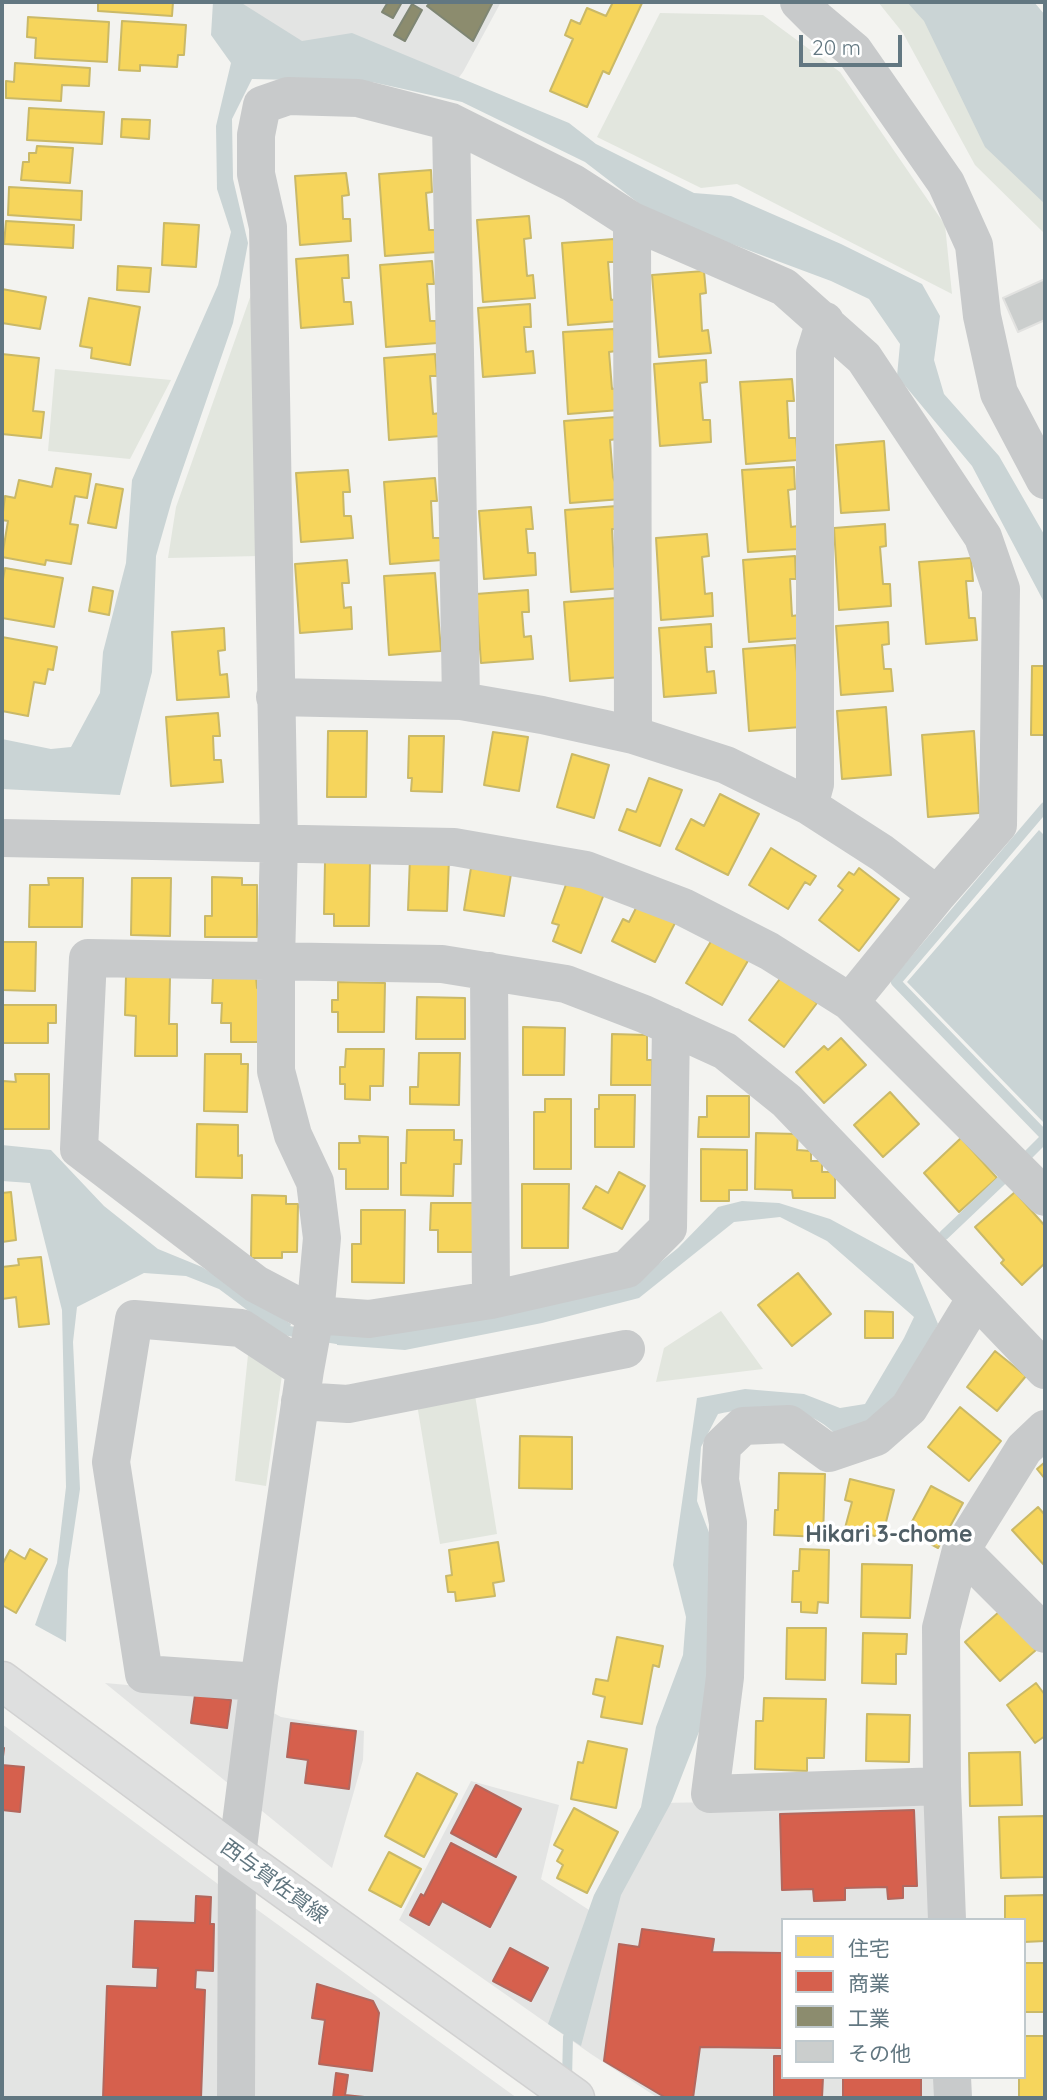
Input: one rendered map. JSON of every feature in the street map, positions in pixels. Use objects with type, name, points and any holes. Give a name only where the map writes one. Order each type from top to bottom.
[{"type":"main road","name":"西与賀佐賀線","points":[[2,1681],[237,1855],[562,2089]]},
{"type":"street","points":[[799,2],[854,51],[946,183],[974,245],[982,316],[999,393],[1045,480]]},
{"type":"street","points":[[236,2098],[237,1855],[258,1682],[308,1353],[322,1238],[315,1182],[293,1135],[276,1071],[279,843],[268,227],[256,174],[256,135],[262,105],[288,96],[358,98],[451,122],[572,183],[632,221],[785,288],[864,358],[983,537],[1001,589],[998,825],[850,1002]]},
{"type":"street","points":[[451,122],[461,701]]},
{"type":"street","points":[[632,221],[633,735]]},
{"type":"street","points":[[809,806],[815,784],[815,353],[825,321]]},
{"type":"street","points":[[275,697],[461,701],[633,735],[726,765],[809,806],[882,853],[937,895]]},
{"type":"street","points":[[2,838],[454,847],[586,870],[683,907],[769,951],[850,1002],[1045,1197]]},
{"type":"street","points":[[626,1349],[348,1404],[256,1284],[79,1149],[88,958],[442,964],[566,984],[671,1026],[725,1051],[787,1101],[1045,1370]]},
{"type":"street","points":[[489,971],[491,1300]]},
{"type":"street","points":[[258,1682],[144,1674],[111,1462],[134,1319],[241,1328],[308,1353],[369,1319],[491,1300],[627,1269],[668,1228],[671,1026]]},
{"type":"street","points":[[942,1786],[710,1794],[724,1678],[728,1523],[720,1480],[722,1446],[743,1426],[789,1424],[828,1453],[876,1437],[909,1408],[976,1298]]},
{"type":"street","points":[[947,1918],[942,1786],[941,1628],[961,1550],[1024,1449],[1045,1429]]},
{"type":"street","points":[[961,1550],[1045,1634]]},
{"type":"street","points":[[952,2079],[953,2098]]},
{"type":"shaded area","points":[[213,2],[240,2],[302,41],[352,33],[569,123],[596,144],[694,193],[731,196],[841,244],[922,284],[940,316],[934,360],[944,394],[999,456],[1045,536],[1045,604],[972,466],[897,376],[900,344],[869,299],[831,281],[654,215],[585,162],[462,102],[372,82],[252,79],[232,119],[233,179],[248,243],[233,323],[172,500],[156,556],[152,672],[120,795],[2,789],[2,739],[51,749],[71,747],[100,693],[103,652],[126,563],[132,480],[218,285],[231,232],[217,189],[216,126],[231,63],[211,35]]},
{"type":"shaded area","points":[[222,2],[501,2],[463,72],[451,88],[242,48]]},
{"type":"shaded area","points":[[878,2],[936,2],[1045,170],[1045,234],[975,165],[903,33]]},
{"type":"shaded area","points":[[907,2],[1034,2],[1045,15],[1045,204],[985,147],[924,21]]},
{"type":"shaded area","points":[[660,13],[763,15],[840,72],[945,225],[952,294],[737,184],[701,188],[597,137]]},
{"type":"shaded area","points":[[259,272],[259,556],[168,558],[176,507]]},
{"type":"shaded area","points":[[55,369],[171,380],[130,459],[48,451]]},
{"type":"shaded area","points":[[1039,830],[1045,836],[1045,1124],[907,982]]},
{"type":"shaded area","points":[[2,1145],[51,1150],[104,1206],[158,1249],[202,1267],[291,1324],[286,1339],[219,1289],[186,1276],[144,1273],[77,1307],[73,1342],[80,1489],[68,1570],[66,1642],[35,1625],[57,1563],[66,1487],[62,1310],[30,1183],[2,1181]]},
{"type":"shaded area","points":[[742,1201],[779,1203],[830,1219],[913,1264],[938,1324],[897,1399],[869,1425],[835,1434],[823,1424],[796,1412],[765,1408],[733,1411],[718,1414],[701,1447],[697,1501],[713,1543],[711,1701],[672,1801],[621,1895],[581,2046],[548,2024],[594,1895],[641,1807],[656,1727],[683,1655],[686,1617],[673,1565],[697,1398],[745,1389],[804,1394],[840,1408],[865,1404],[914,1317],[827,1241],[780,1217],[734,1222],[639,1298],[542,1323],[405,1350],[337,1345],[336,1334],[631,1286],[678,1248],[718,1207]]},
{"type":"shaded area","points":[[721,1311],[763,1369],[656,1382],[664,1348]]},
{"type":"shaded area","points":[[249,1345],[282,1375],[266,1486],[235,1481]]},
{"type":"shaded area","points":[[475,1395],[497,1534],[440,1544],[417,1404]]},
{"type":"shaded area","points":[[105,1683],[240,1695],[281,1717],[364,1731],[363,1760],[332,1868]]},
{"type":"shaded area","points":[[2,1724],[222,1887],[226,2098],[2,2098]]},
{"type":"shaded area","points":[[471,1781],[559,1805],[541,1879],[600,1917],[656,1803],[930,1799],[934,1918],[781,1918],[781,2079],[939,2079],[940,2098],[658,2098],[399,1920]]},
{"type":"shaded area","points":[[248,1903],[517,2098],[251,2098]]},
{"type":"building: 住宅","points":[[98,2],[173,2],[172,16],[98,11]]},
{"type":"building: 住宅","points":[[613,2],[642,3],[609,74],[603,71],[587,107],[550,91],[573,39],[565,35],[571,20],[580,24],[587,8],[606,16]]},
{"type":"building: 住宅","points":[[28,17],[109,22],[107,62],[35,58],[36,38],[27,37]]},
{"type":"building: 住宅","points":[[122,21],[186,25],[184,55],[178,55],[177,67],[140,65],[140,71],[119,70]]},
{"type":"building: 住宅","points":[[15,63],[90,68],[89,86],[62,85],[61,101],[6,98],[6,81],[14,82]]},
{"type":"building: 住宅","points":[[29,108],[104,112],[102,144],[27,140]]},
{"type":"building: 住宅","points":[[122,119],[150,120],[149,139],[121,137]]},
{"type":"building: 住宅","points":[[37,146],[73,148],[70,183],[21,180],[23,162],[29,162],[29,153],[36,153]]},
{"type":"building: 住宅","points":[[431,170],[432,192],[426,193],[429,230],[436,230],[437,252],[385,256],[379,174]]},
{"type":"building: 住宅","points":[[346,173],[349,195],[342,196],[343,219],[350,219],[351,241],[300,245],[295,176]]},
{"type":"building: 住宅","points":[[9,187],[82,191],[81,220],[8,215]]},
{"type":"building: 住宅","points":[[529,216],[531,238],[524,239],[527,276],[533,275],[535,298],[483,302],[477,220]]},
{"type":"building: 住宅","points":[[6,221],[74,225],[73,248],[4,244]]},
{"type":"building: 住宅","points":[[164,223],[199,225],[196,267],[162,265]]},
{"type":"building: 住宅","points":[[614,239],[615,262],[608,262],[611,300],[618,299],[619,321],[568,325],[562,243]]},
{"type":"building: 住宅","points":[[348,255],[349,278],[342,278],[344,302],[351,302],[353,324],[301,328],[296,259]]},
{"type":"building: 住宅","points":[[432,261],[434,284],[427,284],[430,321],[436,321],[438,343],[386,347],[380,265]]},
{"type":"building: 住宅","points":[[118,266],[151,268],[149,292],[117,290]]},
{"type":"building: 住宅","points":[[704,271],[706,293],[700,294],[702,331],[708,330],[711,353],[659,357],[652,275]]},
{"type":"building: 住宅","points":[[2,289],[46,297],[40,329],[2,323]]},
{"type":"building: 住宅","points":[[89,298],[140,307],[130,365],[91,358],[92,348],[80,346]]},
{"type":"building: 住宅","points":[[530,304],[531,327],[524,327],[526,352],[533,351],[535,373],[483,377],[478,308]]},
{"type":"building: 住宅","points":[[614,329],[616,351],[609,352],[612,389],[619,388],[620,410],[568,414],[563,332]]},
{"type":"building: 住宅","points":[[2,354],[39,358],[33,411],[44,412],[41,438],[2,434]]},
{"type":"building: 住宅","points":[[435,354],[437,376],[430,376],[433,414],[440,413],[441,436],[389,440],[384,358]]},
{"type":"building: 住宅","points":[[706,360],[707,382],[700,383],[703,420],[710,420],[711,442],[660,446],[654,364]]},
{"type":"building: 住宅","points":[[792,379],[794,401],[787,401],[789,438],[796,438],[798,460],[746,464],[740,382]]},
{"type":"building: 住宅","points":[[616,417],[617,439],[610,440],[613,477],[622,499],[570,503],[564,421]]},
{"type":"building: 住宅","points":[[884,441],[889,510],[841,513],[836,445]]},
{"type":"building: 住宅","points":[[794,467],[795,489],[788,490],[791,527],[798,526],[799,549],[748,552],[742,470]]},
{"type":"building: 住宅","points":[[56,468],[91,474],[87,498],[75,496],[70,524],[78,525],[71,564],[46,560],[45,565],[2,557],[8,521],[2,520],[5,496],[15,498],[19,480],[52,487]]},
{"type":"building: 住宅","points":[[348,470],[350,492],[343,492],[344,516],[351,516],[353,538],[301,542],[296,473]]},
{"type":"building: 住宅","points":[[435,478],[437,501],[431,501],[433,538],[440,538],[442,560],[390,564],[384,482]]},
{"type":"building: 住宅","points":[[96,484],[123,489],[116,528],[88,523]]},
{"type":"building: 住宅","points":[[617,506],[618,529],[612,529],[614,566],[623,588],[571,592],[565,510]]},
{"type":"building: 住宅","points":[[531,507],[533,529],[526,529],[528,553],[535,553],[536,575],[484,579],[479,511]]},
{"type":"building: 住宅","points":[[885,524],[886,546],[880,547],[883,584],[890,584],[891,606],[839,610],[834,528]]},
{"type":"building: 住宅","points":[[707,534],[709,556],[702,557],[705,594],[712,593],[713,616],[661,620],[656,538]]},
{"type":"building: 住宅","points":[[795,556],[796,579],[790,579],[792,616],[799,615],[801,638],[749,642],[743,560]]},
{"type":"building: 住宅","points":[[971,558],[973,581],[966,581],[969,618],[975,618],[977,640],[926,644],[919,562]]},
{"type":"building: 住宅","points":[[347,560],[349,583],[342,583],[344,608],[351,607],[352,629],[300,633],[295,564]]},
{"type":"building: 住宅","points":[[5,568],[63,578],[54,627],[2,618]]},
{"type":"building: 住宅","points":[[435,573],[441,651],[389,655],[384,576]]},
{"type":"building: 住宅","points":[[93,587],[113,591],[109,615],[89,611]]},
{"type":"building: 住宅","points":[[528,590],[529,612],[522,612],[524,637],[531,636],[533,659],[481,663],[476,594]]},
{"type":"building: 住宅","points":[[616,598],[622,677],[570,681],[564,602]]},
{"type":"building: 住宅","points":[[888,622],[889,644],[882,645],[884,669],[891,669],[893,691],[841,695],[836,626]]},
{"type":"building: 住宅","points":[[711,624],[712,647],[705,647],[707,672],[714,671],[716,693],[664,697],[659,628]]},
{"type":"building: 住宅","points":[[224,628],[225,650],[218,651],[220,675],[227,674],[229,697],[177,700],[172,632]]},
{"type":"building: 住宅","points":[[2,637],[57,647],[53,670],[48,669],[45,684],[34,682],[28,716],[2,711]]},
{"type":"building: 住宅","points":[[795,645],[801,727],[749,731],[743,649]]},
{"type":"building: 住宅","points":[[1032,666],[1045,666],[1045,735],[1031,735]]},
{"type":"building: 住宅","points":[[886,707],[891,775],[842,779],[837,711]]},
{"type":"building: 住宅","points":[[218,713],[220,736],[213,736],[214,760],[221,760],[223,782],[171,786],[166,717]]},
{"type":"building: 住宅","points":[[328,731],[367,731],[366,797],[327,797]]},
{"type":"building: 住宅","points":[[974,731],[979,813],[928,817],[922,735]]},
{"type":"building: 住宅","points":[[493,732],[528,737],[519,791],[484,785]]},
{"type":"building: 住宅","points":[[409,736],[444,736],[442,792],[411,791],[412,778],[408,778]]},
{"type":"building: 住宅","points":[[572,754],[609,765],[594,818],[557,807]]},
{"type":"building: 住宅","points":[[649,778],[682,790],[660,846],[619,830],[627,809],[636,812]]},
{"type":"building: 住宅","points":[[720,794],[759,814],[728,875],[676,849],[691,819],[704,826]]},
{"type":"building: 住宅","points":[[771,848],[816,876],[810,885],[805,882],[788,909],[749,885]]},
{"type":"building: 住宅","points":[[410,857],[449,858],[447,911],[408,910]]},
{"type":"building: 住宅","points":[[325,862],[370,862],[369,926],[334,926],[334,914],[324,914]]},
{"type":"building: 住宅","points":[[471,868],[511,874],[504,916],[464,910]]},
{"type":"building: 住宅","points":[[859,868],[899,899],[859,951],[819,920],[843,890],[838,886],[849,872],[854,875]]},
{"type":"building: 住宅","points":[[212,877],[242,878],[242,885],[257,885],[257,937],[205,937],[205,916],[212,916]]},
{"type":"building: 住宅","points":[[48,878],[83,878],[82,927],[29,927],[30,885],[49,885]]},
{"type":"building: 住宅","points":[[132,878],[171,878],[170,936],[131,935]]},
{"type":"building: 住宅","points":[[568,879],[604,894],[581,953],[553,941],[559,925],[552,923]]},
{"type":"building: 住宅","points":[[638,904],[675,923],[655,962],[612,941],[623,919],[629,922]]},
{"type":"building: 住宅","points":[[713,938],[749,959],[722,1005],[686,983]]},
{"type":"building: 住宅","points":[[2,942],[36,942],[35,991],[2,990]]},
{"type":"building: 住宅","points":[[126,976],[170,977],[169,1024],[177,1024],[177,1056],[135,1056],[136,1016],[125,1015]]},
{"type":"building: 住宅","points":[[213,976],[256,977],[257,988],[263,987],[262,1042],[231,1042],[231,1023],[221,1023],[222,1003],[212,1003]]},
{"type":"building: 住宅","points":[[782,976],[817,1003],[784,1047],[749,1020]]},
{"type":"building: 住宅","points":[[338,982],[385,983],[384,1032],[338,1032],[338,1012],[332,1012],[332,1000],[338,1000]]},
{"type":"building: 住宅","points":[[417,997],[465,998],[465,1039],[416,1039]]},
{"type":"building: 住宅","points":[[2,1005],[56,1005],[56,1023],[48,1023],[48,1043],[2,1043]]},
{"type":"building: 住宅","points":[[523,1027],[565,1028],[564,1075],[523,1075]]},
{"type":"building: 住宅","points":[[612,1034],[647,1035],[647,1060],[652,1060],[652,1085],[611,1085]]},
{"type":"building: 住宅","points":[[841,1038],[866,1065],[824,1103],[796,1072],[824,1046],[828,1050]]},
{"type":"building: 住宅","points":[[346,1049],[384,1049],[383,1086],[370,1086],[370,1100],[345,1099],[345,1084],[340,1084],[340,1067],[345,1067]]},
{"type":"building: 住宅","points":[[419,1053],[460,1053],[459,1105],[410,1104],[410,1087],[418,1087]]},
{"type":"building: 住宅","points":[[205,1054],[241,1054],[241,1064],[248,1064],[247,1112],[204,1111]]},
{"type":"building: 住宅","points":[[15,1074],[49,1074],[49,1129],[2,1129],[3,1081],[16,1082]]},
{"type":"building: 住宅","points":[[890,1092],[919,1124],[883,1157],[854,1125]]},
{"type":"building: 住宅","points":[[599,1095],[635,1095],[634,1147],[595,1147],[595,1109],[599,1109]]},
{"type":"building: 住宅","points":[[707,1096],[749,1096],[749,1137],[698,1137],[699,1117],[707,1117]]},
{"type":"building: 住宅","points":[[545,1099],[571,1099],[571,1169],[534,1169],[534,1112],[545,1112]]},
{"type":"building: 住宅","points":[[197,1124],[238,1125],[238,1156],[242,1155],[242,1178],[196,1177]]},
{"type":"building: 住宅","points":[[407,1130],[454,1130],[454,1140],[462,1140],[461,1164],[454,1164],[453,1196],[401,1195],[401,1163],[406,1163]]},
{"type":"building: 住宅","points":[[756,1133],[798,1134],[797,1150],[811,1151],[811,1161],[822,1161],[822,1172],[835,1172],[835,1198],[793,1198],[792,1190],[755,1189]]},
{"type":"building: 住宅","points":[[359,1136],[388,1137],[388,1189],[346,1189],[346,1169],[339,1169],[339,1143],[360,1143]]},
{"type":"building: 住宅","points":[[961,1138],[997,1178],[959,1212],[924,1173]]},
{"type":"building: 住宅","points":[[701,1149],[747,1150],[747,1190],[729,1190],[729,1201],[701,1201]]},
{"type":"building: 住宅","points":[[619,1172],[645,1186],[622,1229],[583,1208],[596,1186],[608,1193]]},
{"type":"building: 住宅","points":[[522,1184],[569,1184],[568,1248],[522,1248]]},
{"type":"building: 住宅","points":[[11,1192],[16,1240],[2,1242],[2,1193]]},
{"type":"building: 住宅","points":[[1015,1192],[1045,1226],[1045,1263],[1022,1285],[1001,1263],[1004,1260],[975,1227]]},
{"type":"building: 住宅","points":[[252,1195],[286,1196],[286,1204],[298,1204],[297,1252],[282,1252],[282,1258],[251,1258]]},
{"type":"building: 住宅","points":[[431,1203],[473,1203],[473,1252],[438,1252],[438,1230],[430,1230]]},
{"type":"building: 住宅","points":[[361,1210],[405,1210],[404,1283],[352,1282],[352,1244],[361,1244]]},
{"type":"building: 住宅","points":[[41,1257],[49,1324],[19,1327],[16,1297],[2,1299],[2,1267],[19,1265],[18,1259]]},
{"type":"building: 住宅","points":[[798,1273],[831,1314],[792,1346],[758,1305]]},
{"type":"building: 住宅","points":[[865,1311],[893,1312],[893,1338],[865,1338]]},
{"type":"building: 住宅","points":[[995,1351],[1026,1376],[997,1411],[967,1387]]},
{"type":"building: 住宅","points":[[960,1407],[1001,1441],[969,1481],[928,1447]]},
{"type":"building: 住宅","points":[[520,1436],[572,1437],[572,1489],[519,1488]]},
{"type":"building: 住宅","points":[[1045,1462],[1045,1479],[1037,1469]]},
{"type":"building: 住宅","points":[[779,1473],[825,1474],[823,1537],[774,1535]]},
{"type":"building: 住宅","points":[[850,1479],[894,1490],[882,1538],[845,1528],[852,1502],[845,1500]]},
{"type":"building: 住宅","points":[[931,1486],[963,1503],[938,1548],[907,1531]]},
{"type":"building: 住宅","points":[[1038,1507],[1045,1515],[1045,1566],[1012,1530]]},
{"type":"building: 住宅","points":[[498,1542],[504,1581],[493,1583],[495,1596],[456,1601],[455,1592],[448,1592],[446,1576],[452,1575],[449,1550]]},
{"type":"building: 住宅","points":[[30,1549],[47,1559],[16,1613],[2,1605],[2,1565],[10,1550],[25,1559]]},
{"type":"building: 住宅","points":[[800,1549],[829,1550],[828,1603],[818,1602],[817,1613],[801,1612],[801,1602],[792,1602],[793,1571],[799,1571]]},
{"type":"building: 住宅","points":[[862,1564],[912,1565],[910,1618],[861,1617]]},
{"type":"building: 住宅","points":[[1000,1611],[1036,1650],[1000,1681],[965,1642]]},
{"type":"building: 住宅","points":[[787,1628],[826,1628],[825,1680],[786,1679]]},
{"type":"building: 住宅","points":[[863,1633],[907,1634],[906,1654],[896,1654],[896,1684],[862,1683]]},
{"type":"building: 住宅","points":[[617,1637],[663,1646],[659,1667],[653,1665],[642,1724],[601,1717],[605,1697],[593,1694],[596,1679],[608,1681]]},
{"type":"building: 住宅","points":[[1036,1683],[1045,1695],[1045,1736],[1035,1743],[1007,1705]]},
{"type":"building: 住宅","points":[[764,1698],[826,1699],[824,1758],[807,1758],[807,1771],[755,1769],[756,1721],[763,1721]]},
{"type":"building: 住宅","points":[[867,1714],[910,1715],[909,1762],[866,1761]]},
{"type":"building: 住宅","points":[[588,1741],[627,1749],[616,1808],[571,1799],[578,1762],[583,1763]]},
{"type":"building: 住宅","points":[[1020,1752],[1022,1805],[970,1806],[969,1753]]},
{"type":"building: 住宅","points":[[417,1773],[457,1794],[424,1857],[385,1836]]},
{"type":"building: 住宅","points":[[574,1808],[618,1832],[587,1893],[557,1878],[563,1865],[557,1861],[563,1850],[554,1845]]},
{"type":"building: 住宅","points":[[1044,1816],[1045,1877],[1001,1878],[999,1817]]},
{"type":"building: 住宅","points":[[389,1852],[421,1869],[401,1907],[369,1890]]},
{"type":"building: 住宅","points":[[1045,1895],[1045,1941],[1026,1942],[1026,1918],[1005,1918],[1005,1896]]},
{"type":"building: 住宅","points":[[1026,1963],[1045,1963],[1045,2012],[1026,2012]]},
{"type":"building: 住宅","points":[[1026,2036],[1045,2036],[1045,2098],[1019,2098],[1019,2079],[1026,2079]]},
{"type":"building: 商業","points":[[195,1695],[231,1700],[227,1728],[191,1723]]},
{"type":"building: 商業","points":[[291,1723],[356,1731],[349,1789],[305,1783],[308,1760],[287,1757]]},
{"type":"building: 商業","points":[[2,1765],[24,1767],[20,1812],[2,1810]]},
{"type":"building: 商業","points":[[476,1785],[521,1809],[496,1857],[451,1833]]},
{"type":"building: 商業","points":[[914,1810],[917,1886],[903,1886],[903,1898],[888,1899],[887,1887],[845,1888],[845,1900],[814,1901],[813,1889],[782,1890],[780,1814]]},
{"type":"building: 商業","points":[[451,1843],[516,1877],[490,1927],[442,1901],[429,1925],[410,1915],[421,1894],[424,1896]]},
{"type":"building: 商業","points":[[196,1896],[211,1897],[210,1924],[214,1924],[213,1971],[196,1970],[195,1989],[205,1990],[201,2098],[103,2098],[107,1986],[157,1988],[158,1968],[133,1967],[135,1921],[195,1923]]},
{"type":"building: 商業","points":[[642,1929],[714,1939],[712,1952],[781,1953],[781,2048],[700,2047],[693,2098],[666,2098],[604,2061],[619,1944],[639,1947]]},
{"type":"building: 商業","points":[[510,1948],[548,1968],[531,2001],[493,1981]]},
{"type":"building: 商業","points":[[317,1984],[373,2001],[379,2013],[372,2071],[319,2064],[325,2020],[312,2018]]},
{"type":"building: 商業","points":[[774,2056],[781,2056],[781,2079],[823,2079],[822,2098],[774,2098]]},
{"type":"building: 商業","points":[[336,2073],[348,2075],[345,2095],[374,2098],[333,2098]]},
{"type":"building: 商業","points":[[843,2079],[921,2079],[921,2098],[843,2098]]},
{"type":"building: 工業","points":[[388,2],[402,2],[393,18],[382,12]]},
{"type":"building: 工業","points":[[431,2],[493,2],[473,41],[427,6]]},
{"type":"building: 工業","points":[[412,4],[422,10],[405,41],[394,35]]},
{"type":"building: その他","points":[[1045,279],[1045,320],[1018,332],[1003,298]]},
{"type":"waterway","points":[[1045,807],[896,982],[1045,1136]]},
{"type":"waterway","points":[[1028,1155],[1045,1138]]},
{"type":"waterway","points":[[944,1235],[1003,1179]]},
{"type":"waterway","points":[[289,1331],[337,1339]]},
{"type":"waterway","points":[[567,2080],[568,2037]]},
{"type":"district","name":"Hikari 3-chome","points":[[889,1535]]}]
